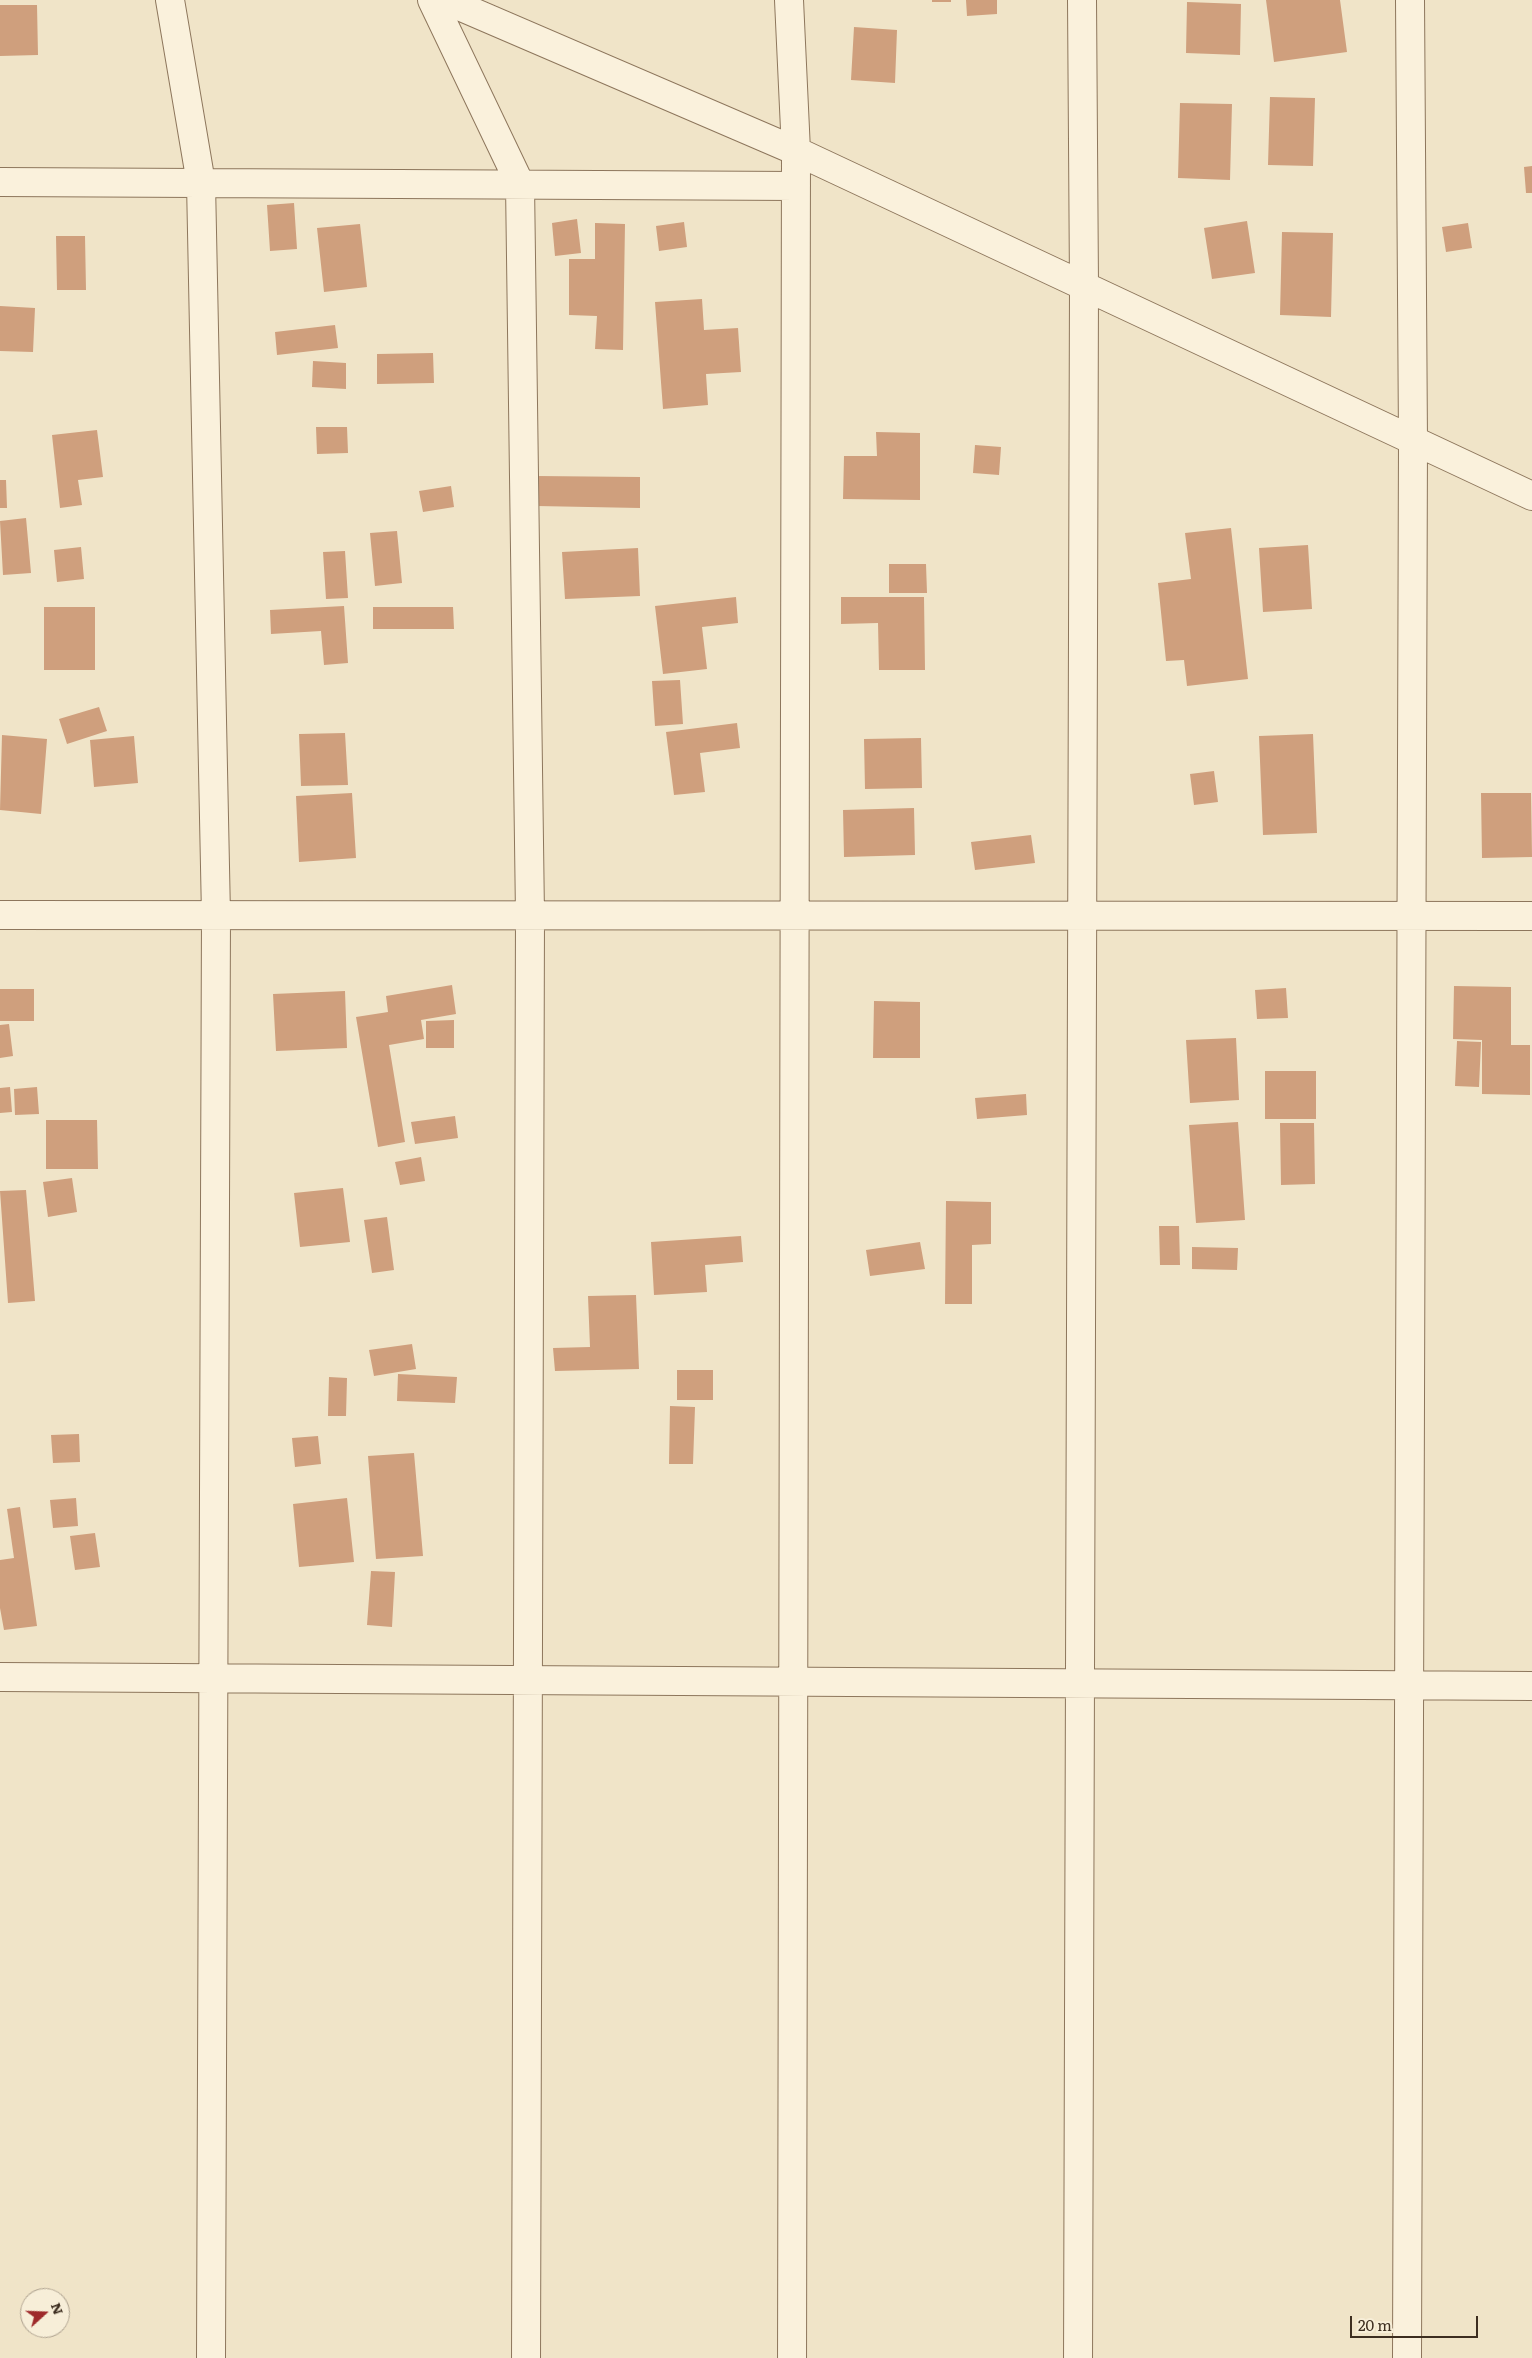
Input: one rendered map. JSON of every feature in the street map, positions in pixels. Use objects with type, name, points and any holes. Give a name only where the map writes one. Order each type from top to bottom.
[{"type":"street","points":[[170,0],[201,183],[216,915],[211,2358]]},
{"type":"street","points":[[432,0],[520,184],[530,915],[526,2358]]},
{"type":"street","points":[[445,0],[796,151],[1532,496]]},
{"type":"street","points":[[790,0],[796,151],[792,2358]]},
{"type":"street","points":[[1078,2358],[1084,286],[1082,0]]},
{"type":"street","points":[[1407,2358],[1413,440],[1410,0]]},
{"type":"street","points":[[0,182],[796,186]]},
{"type":"street","points":[[0,915],[1532,916]]},
{"type":"street","points":[[0,1678],[1532,1686]]},
{"type":"building","points":[[932,0],[951,0],[951,2],[932,2]]},
{"type":"building","points":[[966,0],[997,0],[997,14],[967,16]]},
{"type":"building","points":[[1266,0],[1340,0],[1347,52],[1274,62]]},
{"type":"building","points":[[1187,2],[1241,4],[1240,55],[1186,53]]},
{"type":"building","points":[[0,5],[37,5],[38,55],[0,56]]},
{"type":"building","points":[[854,27],[897,30],[895,83],[851,80]]},
{"type":"building","points":[[1270,97],[1315,98],[1313,166],[1268,165]]},
{"type":"building","points":[[1180,103],[1232,104],[1230,180],[1178,178]]},
{"type":"building","points":[[1532,166],[1532,193],[1526,193],[1524,167]]},
{"type":"building","points":[[294,203],[297,249],[270,251],[267,205]]},
{"type":"building","points":[[577,219],[581,253],[555,256],[552,223]]},
{"type":"building","points":[[1247,221],[1255,273],[1212,279],[1204,228]]},
{"type":"building","points":[[684,222],[687,247],[659,251],[656,226]]},
{"type":"building","points":[[595,223],[625,224],[623,350],[595,349],[597,316],[569,315],[569,259],[595,259]]},
{"type":"building","points":[[1468,223],[1472,248],[1446,252],[1442,227]]},
{"type":"building","points":[[360,224],[367,287],[324,292],[317,228]]},
{"type":"building","points":[[1282,232],[1333,233],[1331,317],[1280,315]]},
{"type":"building","points":[[56,236],[85,236],[86,290],[57,290]]},
{"type":"building","points":[[702,299],[704,330],[738,328],[741,372],[706,374],[708,405],[663,409],[655,302]]},
{"type":"building","points":[[0,306],[35,308],[33,352],[0,351]]},
{"type":"building","points":[[335,325],[338,348],[277,355],[275,332]]},
{"type":"building","points":[[433,353],[434,383],[377,384],[377,354]]},
{"type":"building","points":[[313,361],[346,363],[346,389],[312,387]]},
{"type":"building","points":[[316,427],[347,427],[348,453],[317,454]]},
{"type":"building","points":[[97,430],[103,477],[78,480],[82,505],[60,508],[52,435]]},
{"type":"building","points":[[876,432],[920,433],[920,500],[843,499],[844,456],[877,456]]},
{"type":"building","points":[[975,445],[1001,447],[999,475],[973,473]]},
{"type":"building","points":[[537,476],[640,477],[640,508],[537,506]]},
{"type":"building","points":[[0,480],[6,480],[7,508],[0,508]]},
{"type":"building","points":[[451,486],[454,507],[423,512],[419,491]]},
{"type":"building","points":[[26,518],[31,573],[3,575],[0,521]]},
{"type":"building","points":[[1231,528],[1248,679],[1187,686],[1184,660],[1166,661],[1158,583],[1191,579],[1185,533]]},
{"type":"building","points":[[397,531],[402,583],[375,586],[370,533]]},
{"type":"building","points":[[1308,545],[1312,609],[1263,612],[1259,548]]},
{"type":"building","points":[[81,547],[84,579],[57,582],[54,550]]},
{"type":"building","points":[[638,548],[640,596],[565,599],[562,552]]},
{"type":"building","points":[[345,551],[348,598],[326,599],[323,552]]},
{"type":"building","points":[[889,564],[926,564],[927,593],[889,593]]},
{"type":"building","points":[[736,597],[738,623],[702,627],[707,669],[663,674],[655,606]]},
{"type":"building","points":[[841,597],[924,597],[925,670],[879,670],[878,623],[841,624]]},
{"type":"building","points":[[344,606],[348,663],[324,665],[321,631],[271,634],[270,610]]},
{"type":"building","points":[[44,607],[95,607],[95,670],[44,670]]},
{"type":"building","points":[[373,607],[453,607],[454,629],[373,629]]},
{"type":"building","points":[[680,680],[683,724],[655,726],[652,681]]},
{"type":"building","points":[[99,707],[107,731],[67,744],[59,719]]},
{"type":"building","points":[[737,723],[740,748],[700,753],[705,792],[674,795],[666,732]]},
{"type":"building","points":[[345,733],[348,785],[301,786],[299,734]]},
{"type":"building","points":[[1313,734],[1317,833],[1263,835],[1259,736]]},
{"type":"building","points":[[2,735],[47,739],[41,814],[0,810]]},
{"type":"building","points":[[134,736],[138,783],[94,787],[90,740]]},
{"type":"building","points":[[921,738],[922,788],[865,789],[864,739]]},
{"type":"building","points":[[1214,771],[1218,802],[1194,805],[1190,774]]},
{"type":"building","points":[[352,793],[356,858],[299,862],[296,796]]},
{"type":"building","points":[[1481,793],[1531,793],[1532,857],[1482,858]]},
{"type":"building","points":[[914,808],[915,855],[844,857],[843,810]]},
{"type":"building","points":[[1031,835],[1035,863],[975,870],[971,842]]},
{"type":"building","points":[[452,985],[456,1014],[421,1020],[424,1039],[389,1045],[405,1142],[378,1147],[356,1017],[388,1012],[386,996]]},
{"type":"building","points":[[1454,986],[1511,987],[1511,1045],[1530,1045],[1530,1095],[1482,1094],[1482,1040],[1453,1039]]},
{"type":"building","points":[[1286,988],[1288,1018],[1257,1019],[1255,990]]},
{"type":"building","points":[[0,989],[34,989],[34,1021],[0,1021]]},
{"type":"building","points":[[345,991],[347,1048],[276,1051],[273,994]]},
{"type":"building","points":[[874,1001],[920,1002],[920,1058],[873,1058]]},
{"type":"building","points":[[454,1020],[454,1048],[426,1048],[426,1021]]},
{"type":"building","points":[[9,1024],[13,1056],[0,1058],[0,1025]]},
{"type":"building","points":[[1236,1038],[1239,1100],[1190,1103],[1186,1040]]},
{"type":"building","points":[[1457,1041],[1481,1042],[1479,1087],[1455,1086]]},
{"type":"building","points":[[1265,1071],[1316,1071],[1316,1119],[1265,1119]]},
{"type":"building","points":[[10,1087],[12,1112],[0,1113],[0,1088]]},
{"type":"building","points":[[37,1087],[39,1114],[15,1115],[14,1089]]},
{"type":"building","points":[[1026,1094],[1027,1115],[977,1119],[975,1098]]},
{"type":"building","points":[[455,1116],[458,1138],[415,1144],[411,1122]]},
{"type":"building","points":[[46,1120],[97,1120],[98,1169],[46,1169]]},
{"type":"building","points":[[1238,1122],[1245,1220],[1196,1223],[1189,1125]]},
{"type":"building","points":[[1280,1123],[1314,1123],[1315,1184],[1281,1185]]},
{"type":"building","points":[[421,1157],[425,1181],[400,1185],[395,1162]]},
{"type":"building","points":[[72,1178],[77,1212],[48,1217],[43,1182]]},
{"type":"building","points":[[343,1188],[350,1242],[300,1247],[294,1193]]},
{"type":"building","points":[[26,1190],[35,1301],[8,1303],[0,1191]]},
{"type":"building","points":[[946,1201],[991,1202],[991,1244],[972,1245],[972,1304],[945,1304]]},
{"type":"building","points":[[387,1217],[394,1270],[372,1273],[364,1220]]},
{"type":"building","points":[[1159,1226],[1179,1226],[1180,1265],[1160,1265]]},
{"type":"building","points":[[741,1236],[743,1262],[705,1265],[707,1292],[654,1295],[651,1242]]},
{"type":"building","points":[[920,1242],[925,1269],[870,1276],[866,1250]]},
{"type":"building","points":[[1192,1247],[1238,1248],[1237,1270],[1192,1269]]},
{"type":"building","points":[[636,1295],[639,1369],[555,1371],[553,1348],[590,1347],[588,1296]]},
{"type":"building","points":[[412,1344],[416,1369],[374,1376],[369,1350]]},
{"type":"building","points":[[677,1370],[713,1370],[713,1400],[677,1400]]},
{"type":"building","points":[[398,1374],[457,1377],[455,1403],[397,1401]]},
{"type":"building","points":[[329,1377],[347,1378],[346,1416],[328,1416]]},
{"type":"building","points":[[670,1406],[695,1407],[693,1464],[669,1464]]},
{"type":"building","points":[[79,1434],[80,1462],[53,1463],[51,1435]]},
{"type":"building","points":[[318,1436],[321,1464],[295,1467],[292,1438]]},
{"type":"building","points":[[414,1453],[423,1556],[376,1559],[368,1456]]},
{"type":"building","points":[[76,1498],[78,1526],[53,1528],[50,1500]]},
{"type":"building","points":[[347,1498],[354,1562],[299,1567],[293,1504]]},
{"type":"building","points":[[20,1507],[37,1626],[4,1630],[0,1608],[0,1560],[14,1558],[7,1509]]},
{"type":"building","points":[[95,1533],[100,1567],[75,1570],[70,1536]]},
{"type":"building","points":[[371,1571],[395,1572],[392,1627],[367,1625]]}]
